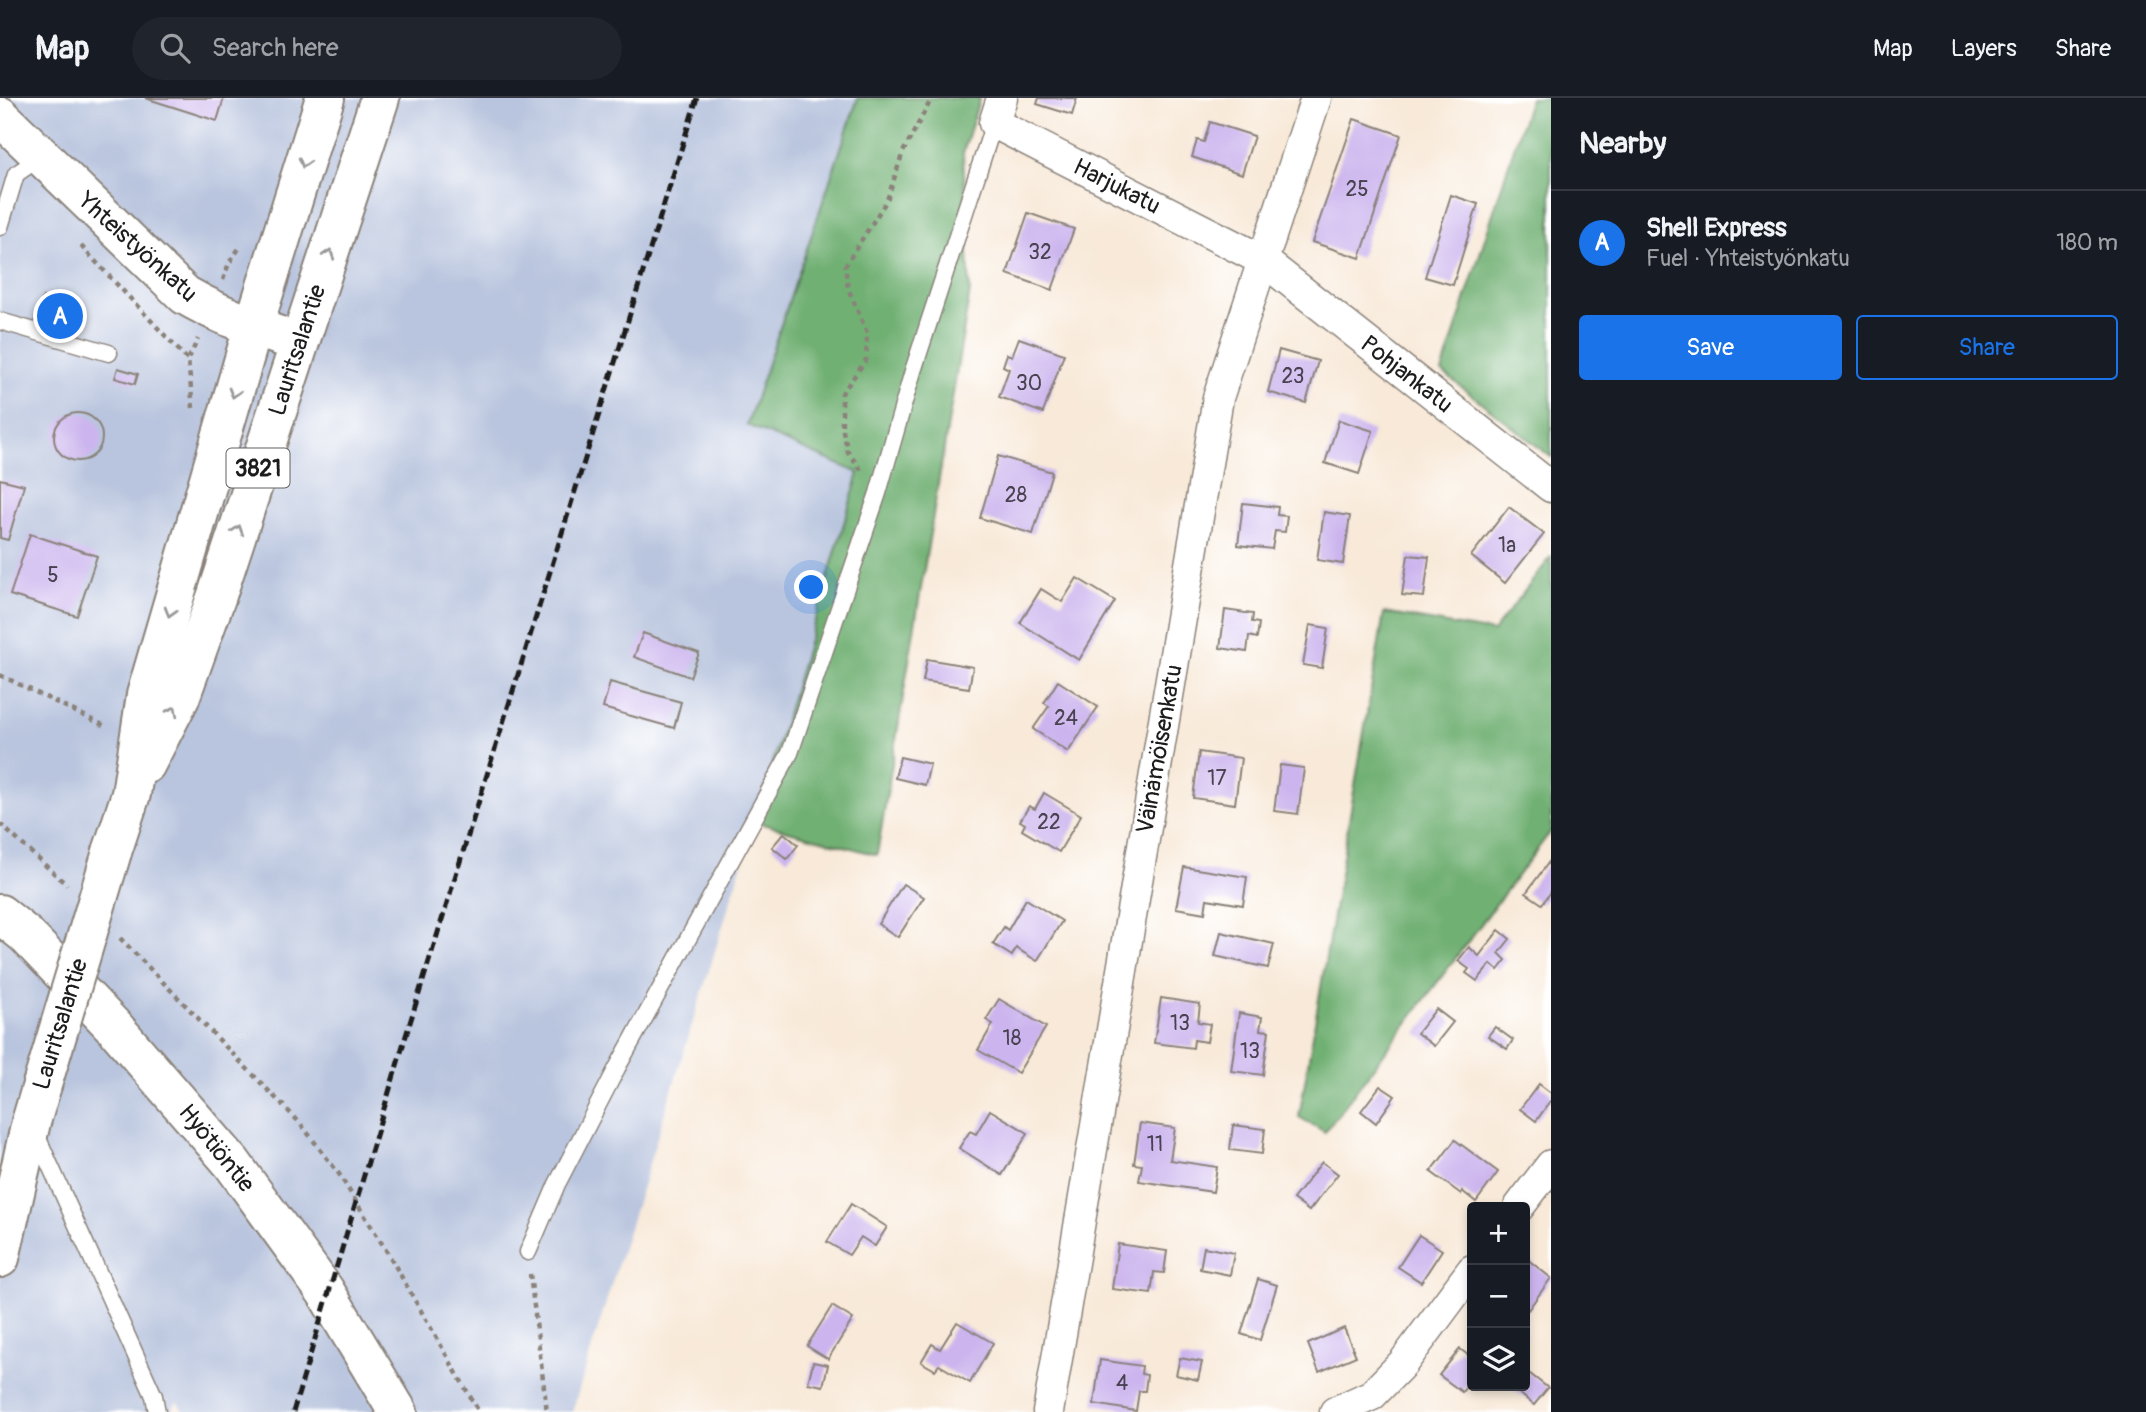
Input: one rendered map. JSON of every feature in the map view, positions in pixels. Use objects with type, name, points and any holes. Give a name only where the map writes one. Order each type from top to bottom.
[{"type":"main road","name":"Lauritsalantie","points":[[131,794],[146,695],[253,328],[325,98]]},
{"type":"main road","name":"Lauritsalantie","points":[[0,1258],[31,1122],[131,794],[180,698],[217,595],[380,98]]},
{"type":"main road","name":"Yhteistyönkatu","points":[[0,116],[184,295],[212,311],[253,328],[299,342]]},
{"type":"main road","name":"Hyötiöntie","points":[[0,914],[26,935],[116,1029],[232,1163],[325,1291],[398,1412]]},
{"type":"street","name":"Väinämöisenkatu","points":[[1048,1412],[1218,398],[1316,98]]},
{"type":"street","name":"Harjukatu","points":[[998,110],[1264,261]]},
{"type":"street","name":"Pohjankatu","points":[[1264,261],[1551,487]]},
{"type":"street","points":[[1523,1202],[1551,1165]]},
{"type":"street","points":[[1335,1412],[1372,1395],[1403,1363],[1467,1277]]},
{"type":"lane","points":[[528,1252],[557,1184],[617,1068],[790,753],[878,493],[913,372],[998,110]]},
{"type":"lane","points":[[0,227],[16,174],[41,157]]},
{"type":"lane","points":[[0,321],[109,353]]},
{"type":"lane","points":[[31,1122],[154,1396],[157,1412]]},
{"type":"path","points":[[878,493],[848,452],[842,427],[842,393],[866,360],[867,333],[848,288],[845,266],[887,200],[903,152],[932,98]]},
{"type":"path","points":[[80,244],[188,360]]},
{"type":"path","points":[[0,675],[111,729]]},
{"type":"path","points":[[0,824],[70,888]]},
{"type":"path","points":[[118,937],[300,1123],[338,1174],[389,1255],[479,1412]]},
{"type":"path","points":[[528,1252],[547,1412]]},
{"type":"shaded area","points":[[0,98],[858,98],[747,425],[859,473],[755,822],[572,1412],[184,1412],[177,1402],[170,1412],[0,1412]]},
{"type":"green space","points":[[858,98],[980,98],[963,153],[970,291],[877,855],[755,822],[859,473],[747,425]]},
{"type":"green space","points":[[1530,98],[1551,98],[1551,457],[1442,372]]},
{"type":"green space","points":[[1551,557],[1551,831],[1325,1132],[1299,1117],[1384,613],[1493,632]]},
{"type":"building","points":[[145,98],[224,98],[217,121]]},
{"type":"building","points":[[1039,98],[1077,98],[1072,115],[1037,104]]},
{"type":"building","points":[[1354,119],[1401,135],[1360,258],[1312,242]]},
{"type":"building","points":[[1210,122],[1254,136],[1242,174],[1192,157],[1197,140],[1204,142]]},
{"type":"building","points":[[1451,195],[1478,204],[1453,285],[1425,277]]},
{"type":"building","points":[[1028,213],[1074,229],[1052,290],[1007,274]]},
{"type":"building","points":[[43,297],[84,311],[76,334],[35,320]]},
{"type":"building","points":[[1019,338],[1064,354],[1043,413],[999,397],[1009,369],[1003,366],[1007,354],[1012,356]]},
{"type":"building","points":[[1279,350],[1318,361],[1306,403],[1268,392]]},
{"type":"building","points":[[118,368],[138,374],[135,384],[115,378]]},
{"type":"building","points":[[78,413],[95,420],[102,437],[95,454],[78,461],[61,454],[54,437],[61,420]]},
{"type":"building","points":[[1339,420],[1373,431],[1359,474],[1325,463]]},
{"type":"building","points":[[998,456],[1052,472],[1033,534],[980,518]]},
{"type":"building","points":[[0,479],[24,485],[8,540],[0,538]]},
{"type":"building","points":[[1243,503],[1278,507],[1277,515],[1287,516],[1285,532],[1275,531],[1272,549],[1238,545]]},
{"type":"building","points":[[1509,507],[1544,534],[1505,583],[1471,556]]},
{"type":"building","points":[[1324,512],[1350,516],[1343,564],[1317,560]]},
{"type":"building","points":[[30,534],[97,556],[77,616],[10,595]]},
{"type":"building","points":[[1408,555],[1429,557],[1424,597],[1402,595]]},
{"type":"building","points":[[1077,578],[1115,601],[1079,660],[1020,623],[1041,589],[1062,602]]},
{"type":"building","points":[[1225,610],[1253,614],[1252,622],[1259,623],[1257,638],[1249,636],[1247,652],[1220,648]]},
{"type":"building","points":[[1310,625],[1328,628],[1322,668],[1303,665]]},
{"type":"building","points":[[643,633],[699,653],[690,677],[634,657]]},
{"type":"building","points":[[927,659],[973,667],[969,688],[923,681]]},
{"type":"building","points":[[1058,681],[1098,707],[1068,752],[1033,729],[1049,706],[1044,703]]},
{"type":"building","points":[[610,682],[681,702],[674,728],[603,708]]},
{"type":"building","points":[[1199,752],[1241,758],[1235,804],[1193,798]]},
{"type":"building","points":[[900,757],[930,764],[925,785],[895,778]]},
{"type":"building","points":[[1280,765],[1304,768],[1298,814],[1274,811]]},
{"type":"building","points":[[1044,793],[1081,815],[1059,852],[1022,830],[1025,824],[1020,821],[1029,806],[1035,809]]},
{"type":"building","points":[[784,833],[798,845],[787,859],[772,847]]},
{"type":"building","points":[[1551,859],[1551,892],[1542,904],[1526,893]]},
{"type":"building","points":[[1184,867],[1247,877],[1243,905],[1207,899],[1205,913],[1176,908]]},
{"type":"building","points":[[903,884],[924,897],[898,937],[878,924]]},
{"type":"building","points":[[1026,899],[1062,921],[1037,961],[1016,948],[1012,956],[993,944],[1004,927],[1008,930]]},
{"type":"building","points":[[1499,930],[1510,939],[1499,953],[1506,960],[1498,970],[1491,964],[1477,981],[1466,973],[1469,969],[1458,961],[1469,947],[1479,956]]},
{"type":"building","points":[[1221,932],[1274,944],[1268,968],[1215,956]]},
{"type":"building","points":[[1161,998],[1200,1004],[1198,1022],[1210,1024],[1207,1042],[1194,1040],[1193,1048],[1154,1043]]},
{"type":"building","points":[[999,999],[1046,1027],[1018,1073],[978,1050],[993,1024],[986,1020]]},
{"type":"building","points":[[1436,1009],[1453,1022],[1434,1046],[1417,1033]]},
{"type":"building","points":[[1239,1013],[1262,1017],[1260,1030],[1269,1031],[1263,1075],[1231,1071]]},
{"type":"building","points":[[1495,1027],[1513,1040],[1507,1049],[1488,1036]]},
{"type":"building","points":[[1539,1084],[1551,1093],[1551,1100],[1536,1121],[1520,1109]]},
{"type":"building","points":[[1380,1086],[1395,1096],[1376,1123],[1361,1111]]},
{"type":"building","points":[[990,1110],[1028,1133],[1002,1175],[959,1148],[970,1131],[976,1134]]},
{"type":"building","points":[[1140,1123],[1175,1128],[1170,1160],[1217,1167],[1213,1192],[1139,1181],[1142,1165],[1134,1164]]},
{"type":"building","points":[[1233,1125],[1265,1129],[1262,1154],[1230,1150]]},
{"type":"building","points":[[1455,1140],[1498,1172],[1476,1202],[1431,1172]]},
{"type":"building","points":[[1322,1162],[1338,1174],[1309,1211],[1293,1199]]},
{"type":"building","points":[[851,1204],[887,1227],[875,1246],[861,1237],[849,1255],[827,1242]]},
{"type":"building","points":[[1419,1235],[1442,1250],[1421,1282],[1398,1267]]},
{"type":"building","points":[[1118,1244],[1167,1251],[1164,1273],[1154,1272],[1151,1294],[1112,1289]]},
{"type":"building","points":[[1204,1247],[1234,1253],[1230,1275],[1200,1269]]},
{"type":"building","points":[[1530,1261],[1551,1278],[1530,1307]]},
{"type":"building","points":[[1258,1279],[1277,1285],[1260,1340],[1241,1334]]},
{"type":"building","points":[[832,1306],[853,1319],[828,1359],[807,1346]]},
{"type":"building","points":[[957,1322],[993,1343],[970,1383],[939,1365],[935,1370],[921,1362],[932,1344],[940,1349]]},
{"type":"building","points":[[1344,1328],[1356,1356],[1319,1372],[1308,1344]]},
{"type":"building","points":[[1460,1349],[1467,1354],[1467,1386],[1462,1392],[1439,1375]]},
{"type":"building","points":[[1180,1358],[1202,1362],[1198,1380],[1176,1375]]},
{"type":"building","points":[[1100,1360],[1142,1366],[1141,1374],[1147,1375],[1145,1391],[1139,1391],[1136,1411],[1094,1404]]},
{"type":"building","points":[[813,1362],[828,1365],[823,1386],[808,1383]]},
{"type":"building","points":[[1530,1374],[1548,1388],[1534,1405],[1516,1391],[1530,1391]]},
{"type":"railway","points":[[293,1412],[404,1042],[697,98]]},
{"type":"place","name":"Shell Express","points":[[60,316]]}]
